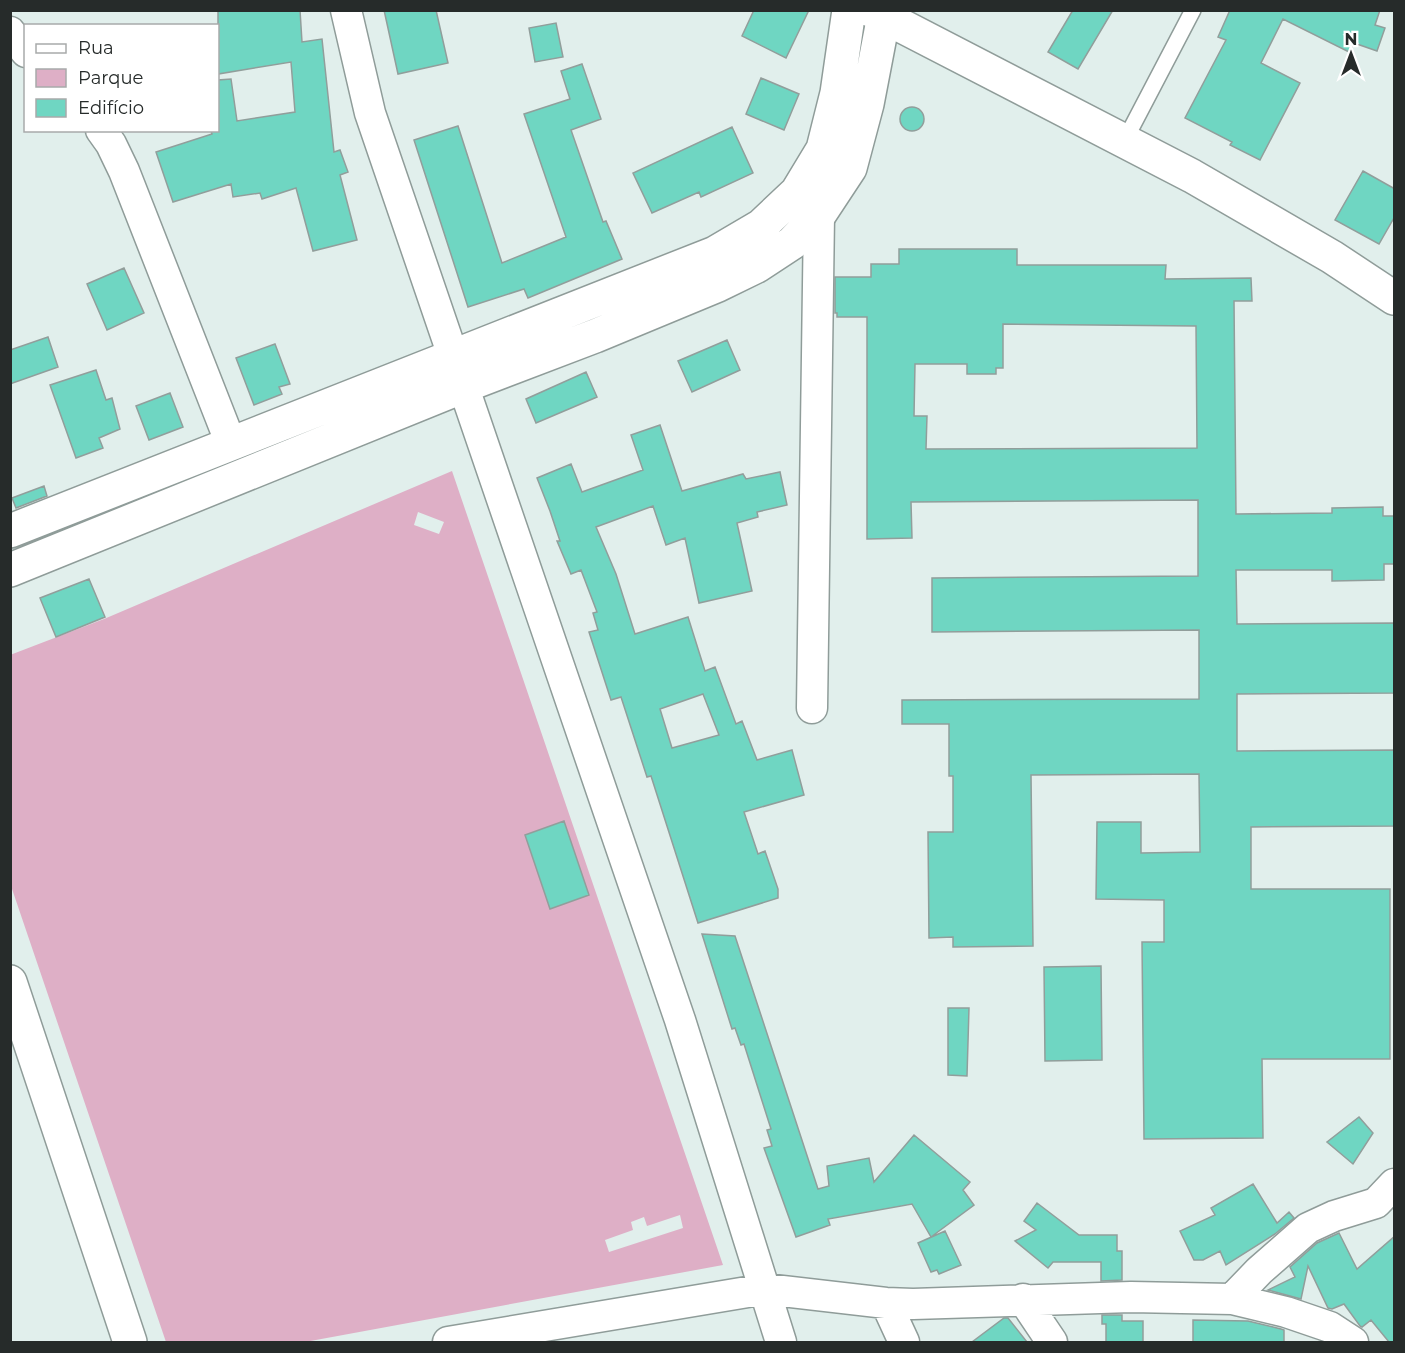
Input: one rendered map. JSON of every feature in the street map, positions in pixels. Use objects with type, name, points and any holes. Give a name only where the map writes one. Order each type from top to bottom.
[{"type":"street","points":[[346,10],[370,113],[676,1009],[781,1342]]},
{"type":"street","points":[[10,570],[458,372],[715,253],[761,226],[797,192],[823,149],[837,93],[849,10]]},
{"type":"street","points":[[10,531],[231,444],[458,372],[595,336],[747,271],[792,243],[819,215],[850,168],[867,104],[880,13],[1192,177],[1332,257],[1395,298]]},
{"type":"street","points":[[10,32],[24,50]]},
{"type":"street","points":[[102,132],[124,171],[231,444]]},
{"type":"street","points":[[812,708],[819,215]]},
{"type":"street","points":[[10,982],[129,1342]]},
{"type":"street","points":[[1232,1299],[1259,1271],[1308,1228],[1334,1216],[1376,1203],[1395,1184]]},
{"type":"street","points":[[450,1342],[765,1289],[913,1304],[1131,1297],[1232,1299],[1286,1312],[1330,1327],[1353,1342]]},
{"type":"street","points":[[1023,1299],[1052,1342]]},
{"type":"street","points":[[886,1303],[904,1342]]},
{"type":"lane","points":[[1124,142],[1194,10]]},
{"type":"green space","points":[[452,471],[723,1265],[305,1342],[166,1342],[11,886],[10,655],[104,619]],"holes":[[[418,512],[444,522],[439,534],[414,525]],[[564,821],[589,895],[550,909],[525,835]],[[680,1215],[683,1228],[609,1252],[605,1240],[633,1230],[631,1222],[644,1217],[647,1226]]]},
{"type":"building","points":[[218,10],[300,10],[302,42],[322,39],[334,152],[340,150],[348,172],[340,175],[357,240],[313,251],[296,188],[262,199],[260,193],[233,197],[231,184],[173,202],[156,152],[212,134],[212,132],[219,132],[219,80],[231,79],[237,121],[295,112],[291,62],[219,74]]},
{"type":"building","points":[[384,10],[436,10],[448,63],[398,74]]},
{"type":"building","points":[[754,10],[809,10],[786,58],[742,36]]},
{"type":"building","points":[[1073,10],[1113,10],[1078,69],[1048,52]]},
{"type":"building","points":[[1230,10],[1380,10],[1375,25],[1385,28],[1377,51],[1354,43],[1349,52],[1283,19],[1261,63],[1300,83],[1260,160],[1230,145],[1232,142],[1185,118],[1226,40],[1218,37]]},
{"type":"building","points":[[556,23],[563,57],[535,62],[529,28]]},
{"type":"building","points":[[582,64],[601,119],[571,130],[603,222],[606,221],[622,259],[528,298],[524,289],[468,307],[414,140],[458,126],[502,263],[566,237],[524,114],[570,99],[561,71]]},
{"type":"building","points":[[761,78],[799,94],[784,130],[746,114]]},
{"type":"building","points":[[912,107],[920,111],[924,119],[920,127],[912,131],[904,127],[900,119],[904,111]]},
{"type":"building","points":[[732,127],[753,173],[701,197],[699,192],[652,213],[633,173]]},
{"type":"building","points":[[1363,171],[1395,189],[1395,216],[1379,244],[1335,220]]},
{"type":"building","points":[[899,249],[1017,249],[1017,265],[1166,265],[1165,279],[1251,278],[1252,301],[1234,301],[1236,514],[1332,513],[1332,508],[1383,507],[1383,516],[1395,516],[1395,564],[1384,564],[1384,580],[1332,581],[1332,570],[1236,570],[1237,624],[1395,623],[1395,693],[1237,694],[1237,751],[1395,750],[1395,826],[1251,827],[1251,889],[1390,889],[1390,1059],[1262,1059],[1263,1138],[1144,1139],[1142,942],[1164,942],[1164,900],[1096,899],[1097,822],[1141,822],[1141,853],[1200,852],[1199,774],[1031,775],[1033,946],[953,947],[953,937],[929,938],[928,832],[953,832],[953,776],[949,776],[949,724],[902,724],[902,700],[1199,699],[1199,630],[932,632],[932,578],[1198,576],[1198,500],[911,502],[912,538],[867,539],[867,317],[837,317],[835,277],[871,277],[871,264],[899,264]],"holes":[[[1003,324],[1196,326],[1197,448],[926,449],[927,416],[914,416],[915,364],[967,364],[967,374],[996,374],[996,368],[1003,368]]]},
{"type":"building","points":[[124,268],[144,313],[107,330],[87,284]]},
{"type":"building","points":[[48,337],[58,367],[10,384],[10,350]]},
{"type":"building","points":[[727,340],[740,370],[692,392],[678,361]]},
{"type":"building","points":[[275,344],[290,384],[279,387],[282,394],[254,405],[236,358]]},
{"type":"building","points":[[96,370],[106,400],[112,398],[120,429],[99,438],[103,448],[76,458],[50,385]]},
{"type":"building","points":[[586,372],[597,397],[536,423],[526,399]]},
{"type":"building","points":[[170,393],[183,427],[149,440],[136,406]]},
{"type":"building","points":[[660,425],[682,491],[743,474],[746,479],[780,472],[787,505],[757,512],[758,517],[737,523],[752,591],[699,603],[685,538],[666,545],[653,506],[596,527],[616,574],[635,634],[688,617],[705,671],[715,667],[736,724],[742,721],[757,760],[792,750],[804,795],[744,812],[758,854],[765,851],[778,889],[778,898],[698,923],[651,776],[647,777],[621,697],[611,700],[589,632],[598,630],[593,613],[597,612],[581,570],[571,574],[557,541],[560,541],[537,478],[571,464],[582,492],[643,470],[631,435]],"holes":[[[703,694],[719,735],[672,748],[660,709]]]},
{"type":"building","points":[[44,486],[47,496],[16,508],[12,498]]},
{"type":"building","points":[[89,579],[105,617],[56,637],[40,598]]},
{"type":"building","points":[[564,821],[589,895],[550,909],[525,835]]},
{"type":"building","points":[[702,934],[735,936],[818,1189],[829,1186],[827,1166],[869,1158],[874,1182],[914,1135],[970,1182],[963,1190],[974,1205],[931,1237],[912,1204],[828,1219],[830,1225],[796,1237],[764,1148],[772,1146],[767,1130],[771,1129],[744,1044],[741,1045],[735,1028],[732,1029]]},
{"type":"building","points":[[1101,966],[1102,1060],[1045,1061],[1044,967]]},
{"type":"building","points":[[948,1008],[969,1008],[967,1076],[948,1075]]},
{"type":"building","points":[[1359,1117],[1373,1133],[1353,1164],[1327,1142]]},
{"type":"building","points":[[1253,1184],[1277,1223],[1289,1212],[1294,1218],[1275,1234],[1226,1265],[1220,1251],[1203,1260],[1194,1260],[1180,1231],[1215,1215],[1211,1208]]},
{"type":"building","points":[[1037,1203],[1079,1235],[1117,1235],[1117,1251],[1122,1251],[1122,1280],[1101,1281],[1101,1262],[1053,1262],[1048,1268],[1015,1241],[1036,1230],[1024,1221]]},
{"type":"building","points":[[945,1231],[961,1265],[939,1274],[937,1270],[931,1272],[918,1243]]},
{"type":"building","points":[[1339,1233],[1357,1269],[1395,1236],[1395,1342],[1389,1342],[1371,1320],[1362,1327],[1360,1326],[1344,1304],[1332,1309],[1328,1308],[1308,1266],[1301,1299],[1268,1290],[1295,1277],[1290,1267],[1317,1243]]},
{"type":"building","points":[[1102,1315],[1122,1315],[1122,1321],[1143,1321],[1143,1342],[1106,1342],[1106,1324],[1102,1324]]},
{"type":"building","points":[[1004,1318],[1008,1318],[1027,1342],[972,1342]]},
{"type":"building","points":[[1193,1320],[1248,1321],[1284,1330],[1284,1342],[1193,1342]]}]
